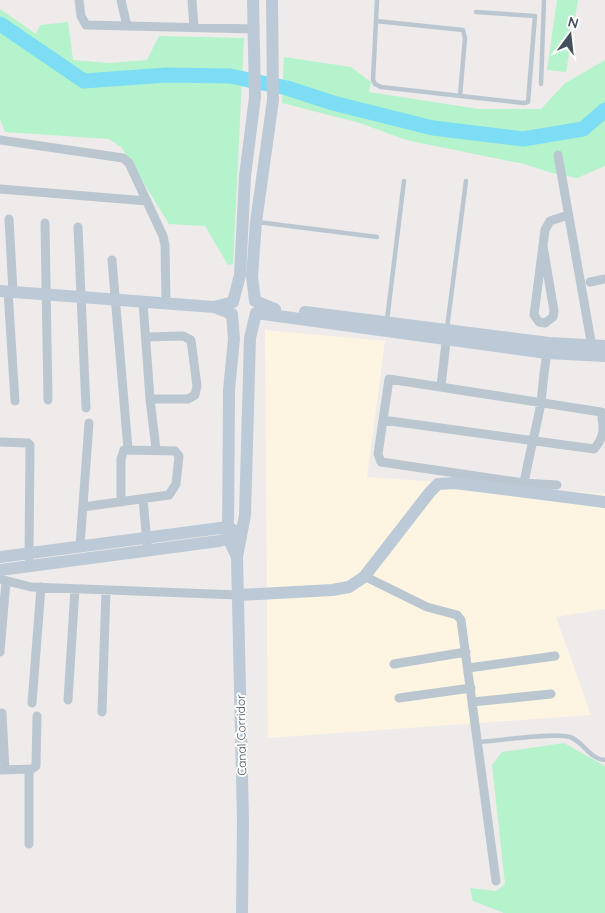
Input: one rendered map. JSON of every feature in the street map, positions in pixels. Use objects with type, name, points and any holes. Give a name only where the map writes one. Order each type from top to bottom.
[{"type":"street","points":[[79,0],[81,16],[86,25],[255,29]]},
{"type":"street","points":[[121,0],[127,26]]},
{"type":"street","points":[[192,0],[194,28]]},
{"type":"street","points":[[237,558],[228,533],[229,390],[234,339],[232,308],[240,275],[245,176],[255,97],[256,50],[253,0]]},
{"type":"street","points":[[237,558],[245,515],[250,338],[255,307],[252,276],[256,222],[273,100],[274,40],[272,0]]},
{"type":"street","points":[[0,140],[123,158],[129,163],[165,245],[166,303]]},
{"type":"street","points":[[7,291],[214,308],[232,308],[244,296],[255,307],[548,348],[601,350],[568,215],[558,155]]},
{"type":"street","points":[[0,189],[147,201]]},
{"type":"street","points":[[543,246],[554,310],[551,320],[546,323],[539,322],[534,315],[543,246],[546,224],[568,215]]},
{"type":"street","points":[[9,219],[7,291],[15,401]]},
{"type":"street","points":[[45,223],[48,400]]},
{"type":"street","points":[[78,227],[86,408]]},
{"type":"street","points":[[112,260],[128,449]]},
{"type":"street","points":[[590,282],[605,279]]},
{"type":"street","points":[[143,302],[150,399],[156,449]]},
{"type":"street","points":[[232,308],[243,322],[251,320],[255,307]]},
{"type":"street","points":[[255,307],[387,321],[447,334]]},
{"type":"street","points":[[441,386],[447,334]]},
{"type":"street","points":[[146,337],[183,336],[191,340],[197,386],[195,395],[188,399],[150,399]]},
{"type":"street","points":[[524,483],[540,403],[548,348]]},
{"type":"street","points":[[383,420],[533,439],[594,449],[600,443],[605,430],[601,412],[389,379],[378,454],[381,462],[524,483],[557,485]]},
{"type":"street","points":[[80,546],[89,422]]},
{"type":"street","points":[[0,442],[28,443],[30,446],[30,560]]},
{"type":"street","points":[[83,508],[169,495],[176,484],[179,456],[175,451],[128,449],[122,453],[121,502]]},
{"type":"street","points":[[2,577],[41,587],[75,589],[238,595],[332,590],[349,587],[364,576],[438,484],[455,483],[605,502]]},
{"type":"street","points":[[144,499],[147,544]]},
{"type":"street","points":[[0,557],[30,560],[228,533],[242,535]]},
{"type":"street","points":[[2,577],[30,560],[80,546],[147,544]]},
{"type":"street","name":"Canal Corridor","points":[[237,558],[243,821],[242,913]]},
{"type":"street","points":[[364,576],[422,605],[457,616],[461,620],[496,881]]},
{"type":"street","points":[[0,652],[2,577]]},
{"type":"street","points":[[32,703],[41,587]]},
{"type":"street","points":[[68,700],[75,589]]},
{"type":"street","points":[[102,712],[106,590]]},
{"type":"street","points":[[394,664],[466,652]]},
{"type":"street","points":[[468,668],[555,656]]},
{"type":"street","points":[[399,698],[470,688]]},
{"type":"street","points":[[472,702],[551,694]]},
{"type":"street","points":[[2,714],[2,770],[29,769],[36,766],[37,716]]},
{"type":"street","points":[[29,769],[29,844]]},
{"type":"lane","points":[[377,0],[373,80],[375,84],[524,103],[530,100],[535,16],[476,12]]},
{"type":"lane","points":[[542,84],[544,0]]},
{"type":"lane","points":[[376,21],[463,30],[466,38],[460,96]]},
{"type":"lane","points":[[387,321],[404,181]]},
{"type":"lane","points":[[447,334],[466,181]]},
{"type":"lane","points":[[256,222],[377,237]]},
{"type":"lane","points":[[478,742],[562,736],[576,740],[594,757],[605,760]]},
{"type":"shaded area","points":[[265,330],[385,341],[367,477],[605,494],[605,609],[556,617],[591,715],[268,738]]},
{"type":"green space","points":[[557,0],[578,0],[566,72],[547,70]]},
{"type":"green space","points":[[0,9],[36,34],[40,25],[68,22],[73,60],[109,63],[147,60],[159,36],[244,38],[233,264],[228,265],[205,226],[169,224],[122,148],[109,139],[5,132],[0,119]]},
{"type":"green space","points":[[284,57],[351,67],[371,82],[369,92],[479,109],[541,109],[564,84],[605,60],[605,166],[577,178],[552,173],[524,164],[406,140],[360,123],[282,103]]},
{"type":"green space","points":[[564,743],[605,766],[605,913],[504,913],[473,901],[470,888],[496,891],[505,884],[492,765],[502,752]]},
{"type":"waterway","points":[[0,24],[84,81],[167,75],[230,76],[287,88],[333,103],[433,128],[523,139],[583,129],[605,110]]}]
